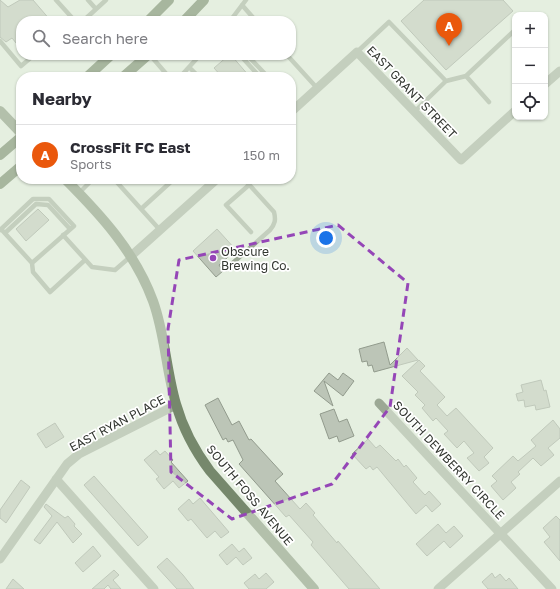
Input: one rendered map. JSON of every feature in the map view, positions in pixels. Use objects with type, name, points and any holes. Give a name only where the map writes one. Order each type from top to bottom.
[{"type":"main road","points":[[153,16],[168,0]]},
{"type":"main road","points":[[189,16],[204,0]]},
{"type":"main road","points":[[92,72],[106,60]]},
{"type":"main road","points":[[129,72],[143,60]]},
{"type":"main road","points":[[0,155],[16,141]]},
{"type":"main road","points":[[0,184],[16,170]]},
{"type":"street","name":"EAST GRANT STREET","points":[[296,107],[357,52],[461,160],[512,114]]},
{"type":"street","points":[[548,81],[560,71]]},
{"type":"street","points":[[0,110],[16,128]]},
{"type":"street","name":"SOUTH FOSS AVENUE","points":[[70,184],[110,227],[131,256],[148,289],[157,314],[176,405],[190,440],[210,471],[314,589]]},
{"type":"street","points":[[131,256],[211,184]]},
{"type":"street","name":"SOUTH DEWBERRY CIRCLE","points":[[379,403],[552,589]]},
{"type":"street","name":"EAST RYAN PLACE","points":[[0,559],[67,464],[79,454],[176,405]]},
{"type":"street","points":[[56,479],[154,589]]},
{"type":"street","points":[[438,589],[560,481]]},
{"type":"lane","points":[[56,0],[70,16]]},
{"type":"lane","points":[[88,0],[96,9]]},
{"type":"lane","points":[[88,16],[106,0]]},
{"type":"lane","points":[[234,16],[246,0]]},
{"type":"lane","points":[[242,5],[252,16]]},
{"type":"lane","points":[[357,52],[389,22],[446,81]]},
{"type":"lane","points":[[414,112],[446,81],[466,76],[512,33]]},
{"type":"lane","points":[[0,41],[21,66],[28,60]]},
{"type":"lane","points":[[154,60],[164,72]]},
{"type":"lane","points":[[184,72],[195,60]]},
{"type":"lane","points":[[245,60],[255,72]]},
{"type":"lane","points":[[253,60],[263,72]]},
{"type":"lane","points":[[292,60],[317,88]]},
{"type":"lane","points":[[189,67],[194,72]]},
{"type":"lane","points":[[466,76],[489,102]]},
{"type":"lane","points":[[79,193],[88,184]]},
{"type":"lane","points":[[118,184],[160,230]]},
{"type":"lane","points":[[141,209],[168,184]]},
{"type":"lane","points":[[226,269],[270,230],[276,218],[274,212],[249,185],[226,205],[251,232]]},
{"type":"lane","points":[[32,263],[74,226],[49,199],[33,199],[2,230],[32,263],[33,272],[50,292],[85,260]]},
{"type":"lane","points":[[63,235],[92,267],[115,270],[131,256]]},
{"type":"highlighted area","points":[[338,225],[408,283],[390,407],[332,484],[232,519],[171,472],[168,329],[179,260]]},
{"type":"building","points":[[0,0],[8,7],[20,0],[33,0],[47,16],[16,16],[16,43],[12,38],[6,42],[0,37]]},
{"type":"building","points":[[424,0],[503,0],[513,11],[446,70],[401,21]]},
{"type":"building","points":[[223,60],[235,60],[246,72],[218,72],[214,68]]},
{"type":"building","points":[[38,209],[49,220],[26,241],[16,229]]},
{"type":"building","name":"Obscure Brewing Co.","points":[[217,229],[236,250],[219,265],[223,271],[216,277],[193,251]]},
{"type":"building","points":[[384,342],[390,365],[407,348],[418,360],[374,372],[372,365],[368,366],[367,361],[362,362],[359,349]]},
{"type":"building","points":[[419,360],[425,366],[420,371],[445,397],[437,405],[447,416],[456,408],[493,448],[484,457],[489,463],[479,471],[467,458],[474,453],[464,441],[457,448],[444,434],[448,431],[436,418],[433,421],[422,408],[425,405],[415,395],[418,392],[402,376]]},
{"type":"building","points":[[329,373],[338,380],[343,373],[354,381],[343,396],[324,381],[333,406],[314,391]]},
{"type":"building","points":[[541,380],[544,391],[546,390],[550,407],[536,410],[535,405],[525,407],[524,400],[518,401],[516,394],[523,392],[521,385]]},
{"type":"building","points":[[218,398],[232,425],[239,421],[249,440],[251,439],[283,474],[275,481],[300,509],[306,503],[315,513],[313,515],[337,543],[338,541],[380,589],[349,589],[311,545],[313,542],[289,515],[286,517],[239,464],[243,460],[233,440],[228,442],[226,438],[223,440],[205,405]]},
{"type":"building","points":[[334,409],[339,422],[347,419],[354,436],[339,442],[337,436],[329,439],[320,414]]},
{"type":"building","points":[[553,420],[560,429],[560,438],[548,448],[554,455],[541,466],[533,458],[518,472],[520,474],[511,482],[516,488],[503,500],[491,486],[497,481],[492,476],[513,456],[518,461],[536,446],[531,440]]},
{"type":"building","points":[[55,423],[64,437],[46,448],[37,434]]},
{"type":"building","points":[[368,439],[376,448],[380,445],[396,461],[398,459],[404,467],[406,465],[417,478],[413,482],[425,495],[429,491],[441,504],[432,512],[426,505],[416,514],[377,467],[373,470],[370,466],[366,469],[352,454]]},
{"type":"building","points":[[156,450],[160,455],[165,451],[173,460],[171,462],[188,481],[179,488],[173,481],[164,489],[156,479],[159,477],[144,460]]},
{"type":"building","points":[[94,476],[148,537],[138,546],[84,485]]},
{"type":"building","points":[[21,480],[30,487],[6,523],[0,518],[0,510]]},
{"type":"building","points":[[200,498],[229,532],[221,538],[215,531],[207,538],[191,519],[188,521],[178,509],[189,499],[193,504]]},
{"type":"building","points":[[46,504],[65,518],[68,516],[75,524],[74,526],[82,534],[73,543],[57,522],[40,544],[34,540],[52,516],[44,507]]},
{"type":"building","points":[[556,516],[560,520],[560,561],[544,542],[550,537],[543,528]]},
{"type":"building","points":[[438,524],[446,533],[454,526],[463,536],[450,548],[444,541],[427,556],[416,544]]},
{"type":"building","points":[[232,544],[239,552],[244,548],[252,558],[243,565],[236,557],[227,565],[219,555]]},
{"type":"building","points":[[93,546],[101,556],[83,572],[75,563]]},
{"type":"building","points":[[167,558],[194,589],[177,589],[157,567]]},
{"type":"building","points":[[114,570],[119,575],[113,580],[121,589],[111,589],[108,585],[104,589],[92,589]]},
{"type":"building","points":[[266,573],[274,582],[266,589],[249,589],[244,583],[255,574],[259,579]]},
{"type":"building","points":[[492,573],[495,578],[500,574],[506,581],[509,578],[518,589],[488,589],[482,582]]},
{"type":"building","points":[[13,579],[24,589],[6,589]]},
{"type":"place","name":"CrossFit FC East","points":[[449,46]]},
{"type":"place","name":"Obscure Brewing Co.","points":[[213,258]]}]
